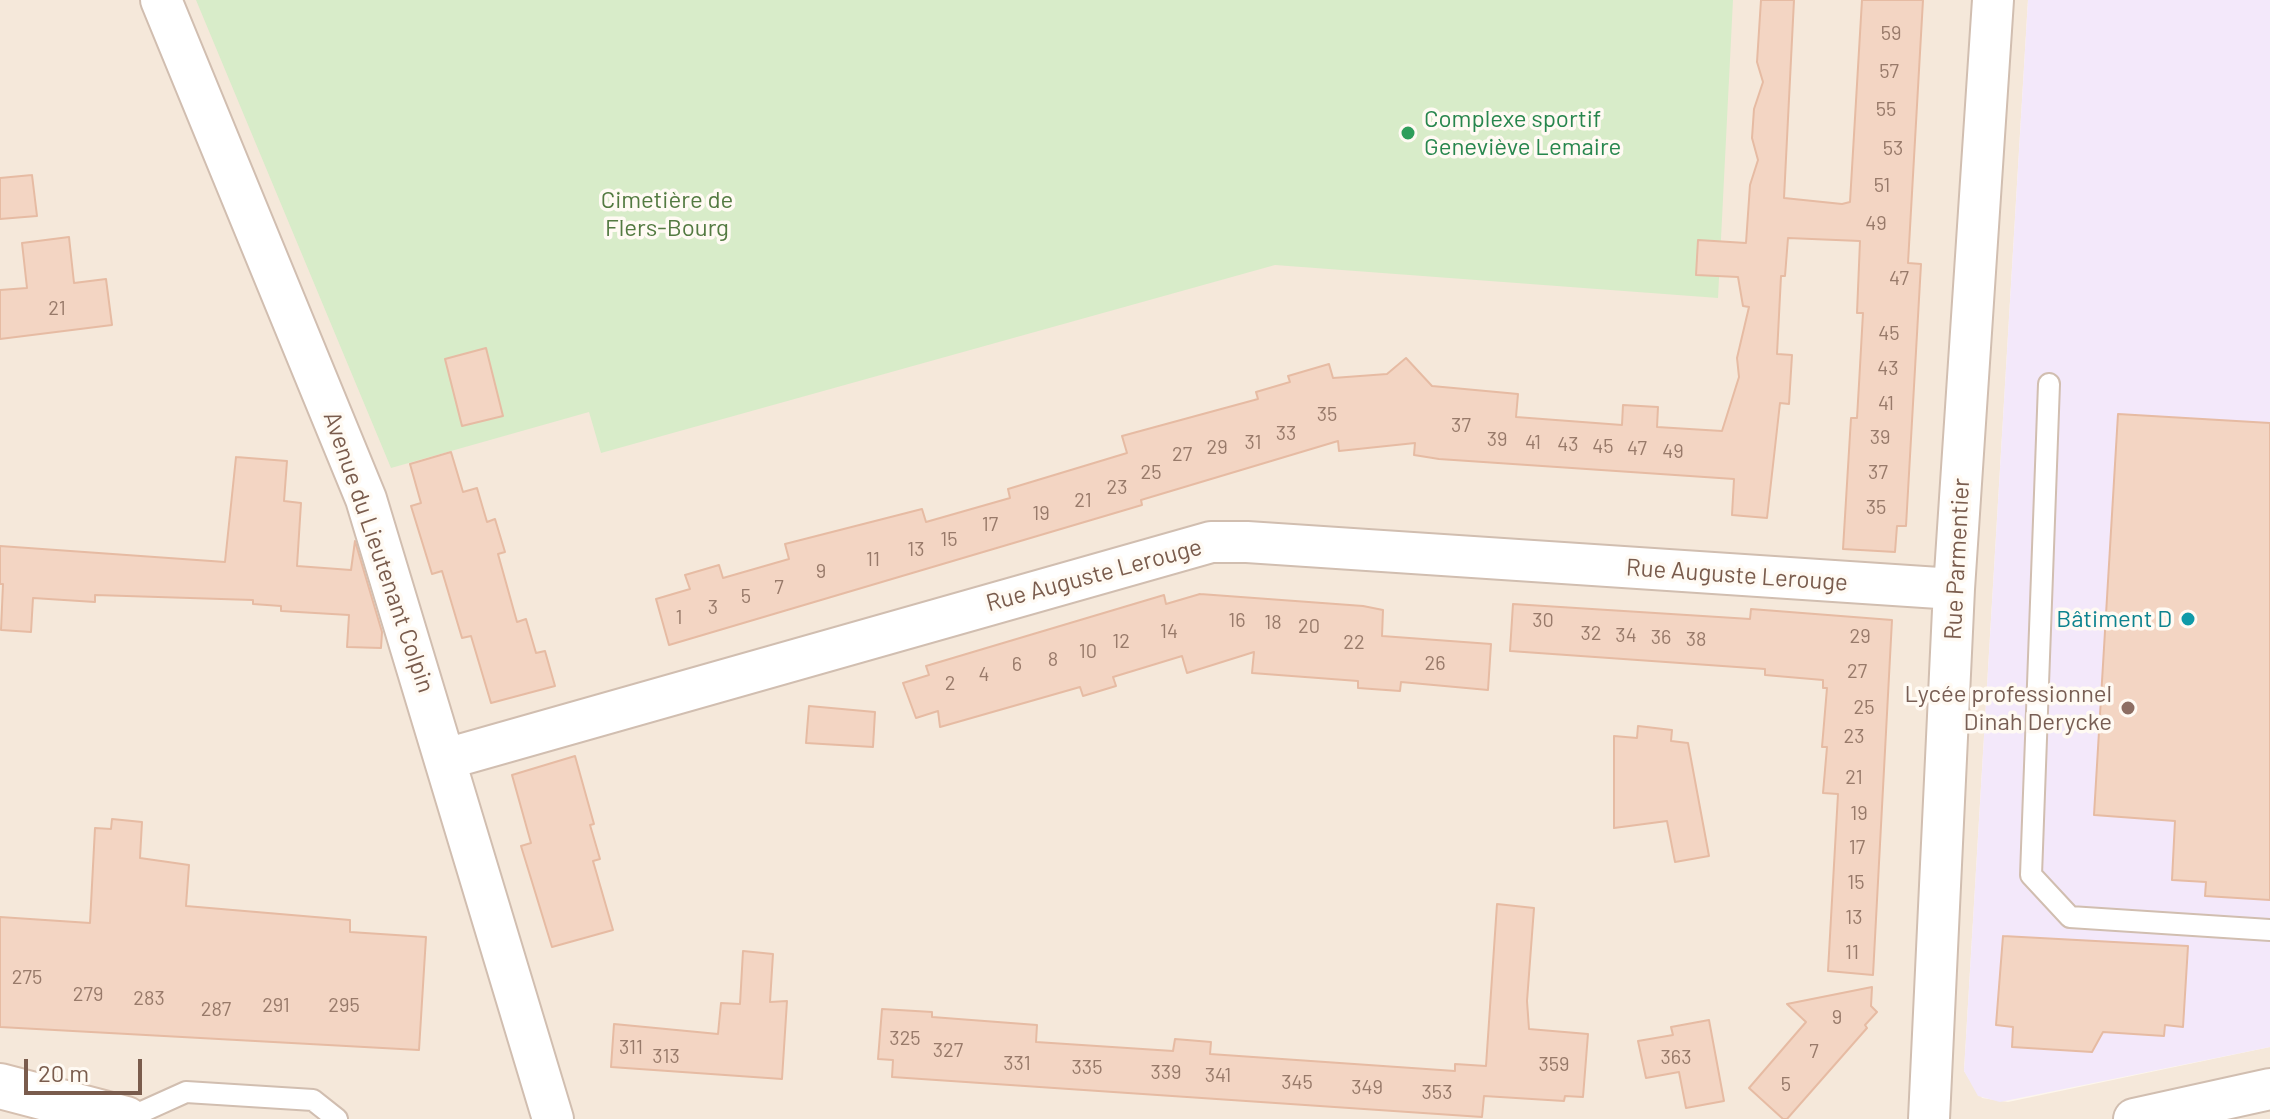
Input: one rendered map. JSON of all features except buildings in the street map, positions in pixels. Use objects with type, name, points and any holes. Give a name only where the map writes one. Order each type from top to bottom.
[{"type":"street","name":"Avenue du Lieutenant Colpin","points":[[161,0],[347,447],[385,558],[553,1119]]},
{"type":"street","name":"Rue Parmentier","points":[[1929,1119],[1954,589],[1993,0]]},
{"type":"street","name":"Rue Auguste Lerouge","points":[[446,759],[1211,542],[1954,589]]},
{"type":"street","points":[[0,1086],[126,1119]]},
{"type":"street","points":[[2134,1119],[2270,1089]]},
{"type":"lane","points":[[2049,384],[2031,875],[2070,917],[2270,930]]},
{"type":"lane","points":[[126,1119],[186,1092],[313,1100],[337,1119]]},
{"type":"shaded area","points":[[0,0],[2028,0],[1964,1071],[1982,1098],[2008,1102],[2270,1047],[2270,1119],[0,1119]]},
{"type":"shaded area","name":"Lycée professionnel Dinah Derycke","points":[[2028,0],[2270,0],[2270,1047],[2000,1102],[1978,1096],[1964,1071]]},
{"type":"green space","name":"Cimetière de Flers-Bourg","points":[[196,0],[1733,0],[1718,298],[1275,265],[601,453],[589,412],[391,468]]},
{"type":"place","name":"Complexe sportif Geneviève Lemaire","points":[[1408,133]]},
{"type":"place","name":"Bâtiment D","points":[[2188,619]]},
{"type":"place","name":"Lycée professionnel Dinah Derycke","points":[[2128,708]]}]
